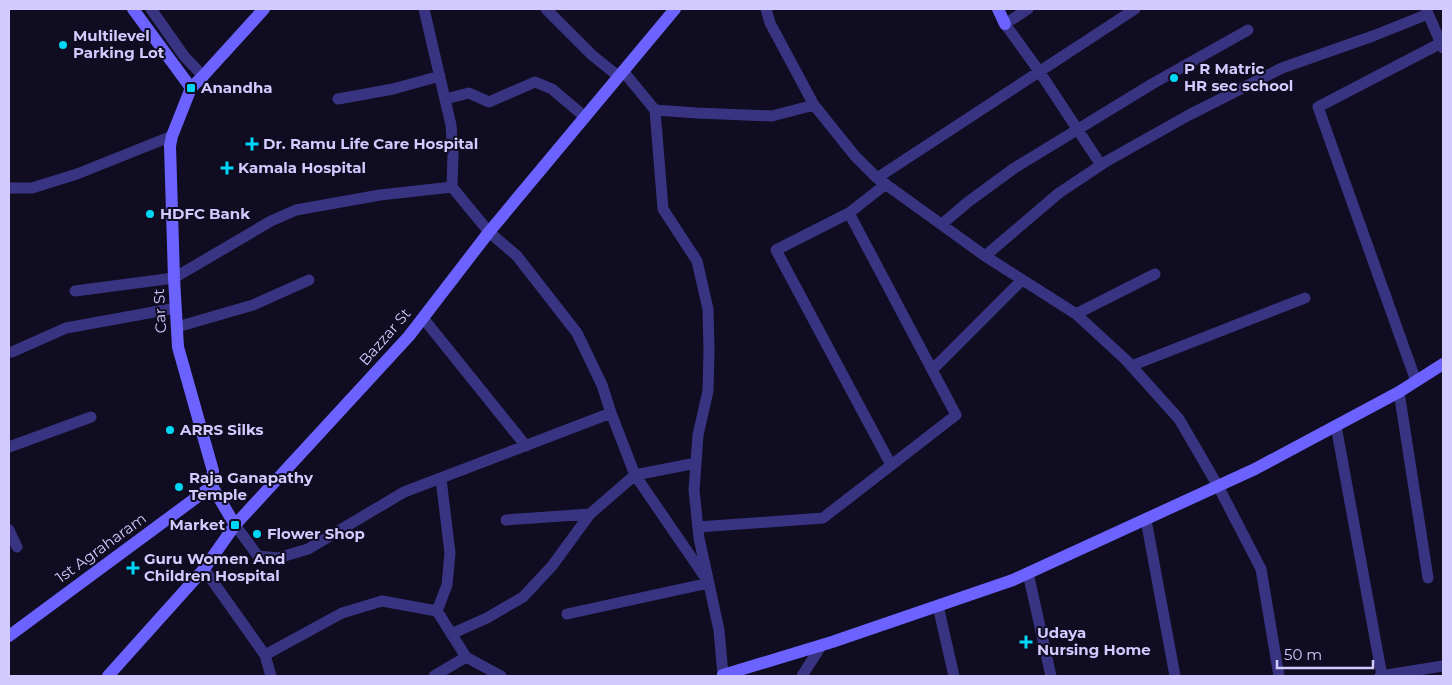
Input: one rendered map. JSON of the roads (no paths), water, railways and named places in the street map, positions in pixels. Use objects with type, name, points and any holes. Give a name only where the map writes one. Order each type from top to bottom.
[{"type":"main road","points":[[133,9],[190,88],[264,9]]},
{"type":"main road","name":"Bazzar St","points":[[108,676],[204,569],[235,525],[409,336],[489,232],[675,9]]},
{"type":"main road","points":[[998,9],[1005,24]]},
{"type":"main road","name":"Car St","points":[[190,88],[170,146],[178,347],[213,471],[212,486],[235,525]]},
{"type":"main road","points":[[723,676],[821,646],[1013,580],[1255,469],[1399,392],[1443,364]]},
{"type":"main road","name":"1st Agraharam","points":[[11,630],[212,486]]},
{"type":"street","points":[[151,9],[184,56],[203,76]]},
{"type":"street","points":[[424,9],[451,125],[453,154],[452,187],[489,232],[517,256],[577,333],[602,385],[635,475],[709,583]]},
{"type":"street","points":[[766,9],[770,24],[814,105],[855,156],[881,181],[985,256],[1076,314],[1131,366],[1179,419],[1218,486],[1261,569],[1279,676]]},
{"type":"street","points":[[1028,9],[1005,24],[1039,71],[1100,165]]},
{"type":"street","points":[[891,466],[776,250],[849,213],[881,181],[1039,71],[1136,9]]},
{"type":"street","points":[[553,11],[592,55],[621,74],[655,110],[663,209],[697,261],[708,310],[709,350],[708,391],[698,435],[694,490],[699,538],[719,630],[723,676]]},
{"type":"street","points":[[985,256],[1059,193],[1100,165],[1189,115],[1282,68],[1373,36],[1427,11],[1442,45],[1318,107],[1416,381]]},
{"type":"street","points":[[942,224],[1005,174],[1152,84],[1248,30]]},
{"type":"street","points":[[338,99],[393,89],[440,76]]},
{"type":"street","points":[[445,99],[469,93],[489,102],[535,82],[552,89],[585,117]]},
{"type":"street","points":[[655,110],[697,114],[772,116],[814,105]]},
{"type":"street","points":[[9,188],[32,188],[77,174],[172,136]]},
{"type":"street","points":[[75,291],[174,278],[271,221],[296,210],[380,195],[452,187]]},
{"type":"street","points":[[698,527],[823,518],[956,415],[849,213]]},
{"type":"street","points":[[1076,314],[1155,274]]},
{"type":"street","points":[[177,327],[253,305],[308,280]]},
{"type":"street","points":[[932,370],[1022,280]]},
{"type":"street","points":[[1131,366],[1305,298]]},
{"type":"street","points":[[9,352],[66,328],[176,308]]},
{"type":"street","points":[[423,318],[526,446]]},
{"type":"street","points":[[1399,392],[1428,578]]},
{"type":"street","points":[[235,525],[258,556],[278,558],[308,549],[404,492],[611,413]]},
{"type":"street","points":[[9,447],[91,417]]},
{"type":"street","points":[[1336,426],[1381,676],[1403,674],[1443,666]]},
{"type":"street","points":[[451,634],[487,618],[523,597],[552,566],[590,514],[635,475],[696,463]]},
{"type":"street","points":[[436,611],[447,585],[450,553],[441,478]]},
{"type":"street","points":[[506,520],[590,514]]},
{"type":"street","points":[[1146,520],[1175,676]]},
{"type":"street","points":[[9,530],[17,547]]},
{"type":"street","points":[[204,569],[265,655],[271,676]]},
{"type":"street","points":[[1028,573],[1051,676]]},
{"type":"street","points":[[567,614],[709,583]]},
{"type":"street","points":[[265,655],[342,613],[382,600],[436,611],[466,657],[501,676]]},
{"type":"street","points":[[938,606],[954,676]]},
{"type":"street","points":[[802,676],[821,646]]},
{"type":"street","points":[[434,676],[466,657]]},
{"type":"place","name":"Multilevel Parking Lot","points":[[63,45]]},
{"type":"place","name":"P R Matric HR sec school","points":[[1174,78]]},
{"type":"place","name":"Anandha","points":[[191,88]]},
{"type":"place","name":"Dr. Ramu Life Care Hospital","points":[[252,144]]},
{"type":"place","name":"Kamala Hospital","points":[[227,168]]},
{"type":"place","name":"HDFC Bank","points":[[150,214]]},
{"type":"place","name":"ARRS Silks","points":[[170,430]]},
{"type":"place","name":"Raja Ganapathy Temple","points":[[179,487]]},
{"type":"place","name":"Market","points":[[235,525]]},
{"type":"place","name":"Flower Shop","points":[[257,534]]},
{"type":"place","name":"Guru Women And Children Hospital","points":[[133,568]]},
{"type":"place","name":"Udaya Nursing Home","points":[[1026,642]]}]
